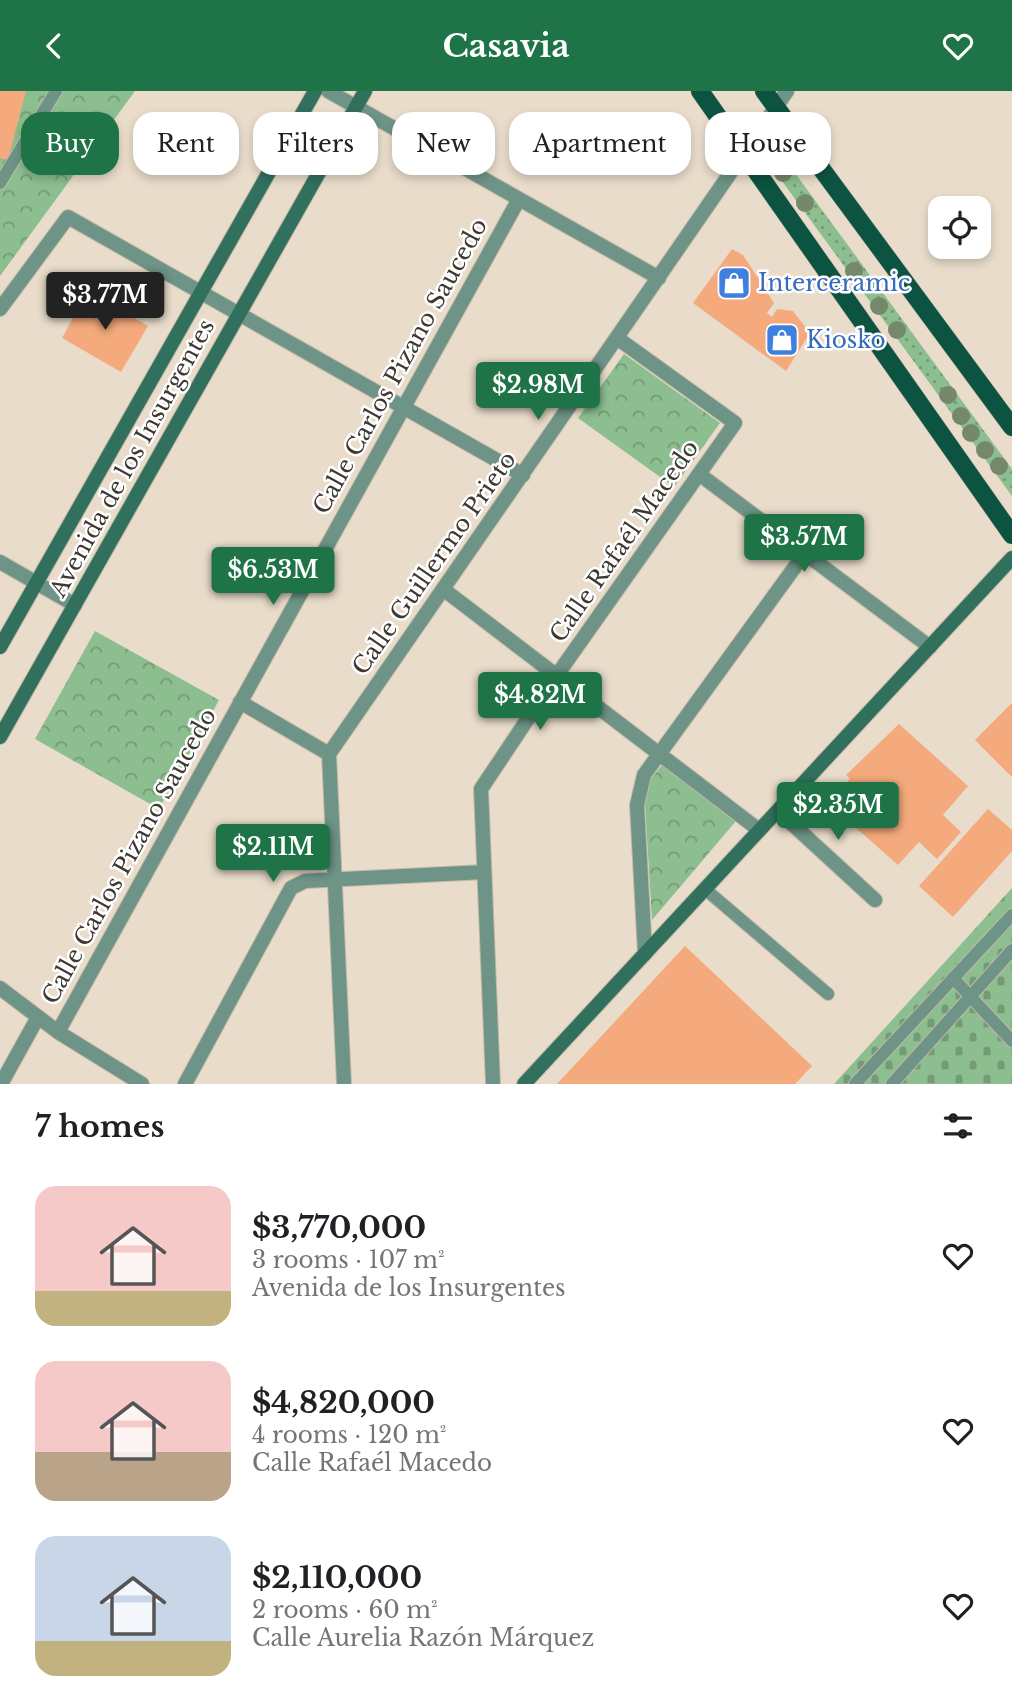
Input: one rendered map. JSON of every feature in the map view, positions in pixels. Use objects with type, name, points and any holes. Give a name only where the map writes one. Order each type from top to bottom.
[{"type":"main road","points":[[699,91],[714,112]]},
{"type":"main road","points":[[764,91],[1012,427]]},
{"type":"main road","points":[[757,175],[1012,535]]},
{"type":"street","name":"Avenida de los Insurgentes","points":[[0,647],[315,91]]},
{"type":"street","points":[[328,91],[659,278]]},
{"type":"street","name":"Avenida de los Insurgentes","points":[[0,736],[365,91]]},
{"type":"street","name":"Calle Guillermo Prieto","points":[[774,112],[787,91]]},
{"type":"street","name":"Calle Guillermo Prieto","points":[[329,754],[731,175]]},
{"type":"street","name":"Calle Carlos Pizano Saucedo","points":[[58,1032],[519,199]]},
{"type":"street","points":[[0,309],[68,217],[523,475]]},
{"type":"street","name":"Calle Rafaél Macedo","points":[[493,1084],[481,789],[557,675],[735,423],[617,338]]},
{"type":"street","points":[[699,474],[930,647]]},
{"type":"street","points":[[645,954],[637,805],[644,775],[658,752],[805,553]]},
{"type":"street","points":[[524,1084],[1012,558]]},
{"type":"street","points":[[0,562],[75,605]]},
{"type":"street","points":[[443,589],[759,831]]},
{"type":"street","name":"Calle Carlos Pizano Saucedo","points":[[240,702],[329,754]]},
{"type":"street","points":[[329,754],[344,1084]]},
{"type":"street","points":[[778,811],[875,900]]},
{"type":"street","points":[[185,1084],[291,888],[305,881],[484,872]]},
{"type":"street","points":[[0,988],[58,1032],[142,1084]]},
{"type":"street","points":[[1,1084],[38,1017]]},
{"type":"lane","points":[[0,183],[56,91]]},
{"type":"lane","points":[[705,889],[828,994]]},
{"type":"lane","points":[[855,1084],[1012,915]]},
{"type":"lane","points":[[892,1084],[1012,950]]},
{"type":"lane","points":[[953,978],[972,995],[1012,1041]]},
{"type":"green space","points":[[0,91],[135,91],[119,113],[21,112],[21,175],[74,175],[0,276]]},
{"type":"green space","points":[[778,175],[796,175],[1012,469],[1012,496]]},
{"type":"green space","points":[[624,354],[720,423],[674,487],[578,418]]},
{"type":"green space","points":[[95,631],[219,700],[159,809],[35,739]]},
{"type":"green space","points":[[663,764],[736,821],[652,920],[645,804],[650,780]]},
{"type":"green space","points":[[1012,888],[1012,1084],[834,1084]]},
{"type":"building","points":[[0,91],[26,91],[8,160],[0,158]]},
{"type":"building","name":"Interceramic","points":[[732,249],[743,255],[774,303],[767,313],[772,317],[777,309],[793,311],[810,333],[786,371],[693,303]]},
{"type":"building","points":[[88,291],[148,326],[121,372],[62,338]]},
{"type":"building","points":[[1012,703],[1012,777],[975,740]]},
{"type":"building","points":[[899,724],[968,786],[943,815],[961,832],[937,859],[919,842],[898,865],[828,803],[850,779],[846,775]]},
{"type":"building","points":[[988,809],[1012,830],[1012,851],[953,917],[919,886]]},
{"type":"building","points":[[685,946],[812,1066],[795,1084],[557,1084]]},
{"type":"place","name":"Interceramic","points":[[734,283]]},
{"type":"place","name":"Kiosko","points":[[782,340]]}]
